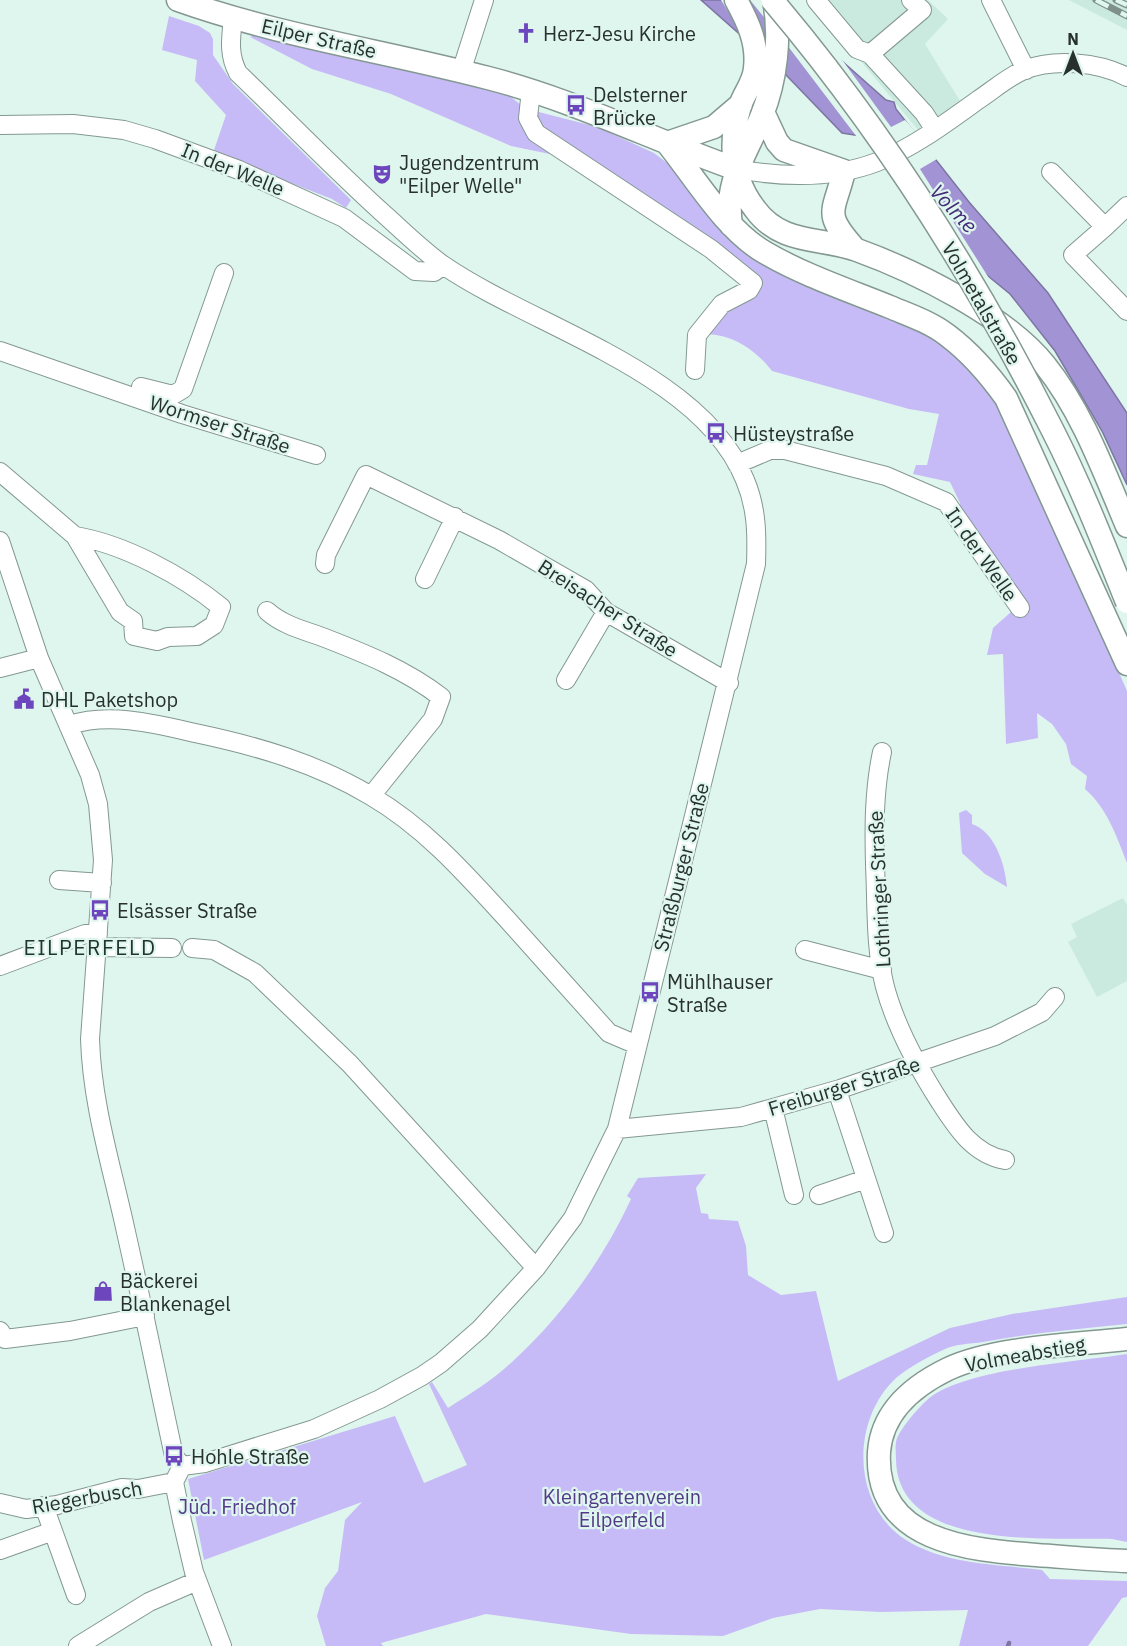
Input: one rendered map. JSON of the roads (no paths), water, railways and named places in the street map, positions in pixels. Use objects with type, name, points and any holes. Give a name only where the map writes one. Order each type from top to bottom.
[{"type":"main road","name":"Eilper Straße","points":[[178,0],[233,18],[531,90],[576,105],[736,169]]},
{"type":"main road","points":[[736,0],[751,29],[763,72],[763,112],[777,142],[784,150],[850,170],[832,213],[836,228],[855,249]]},
{"type":"main road","points":[[773,0],[778,20],[776,55],[741,104],[714,127],[667,143],[731,225],[744,238],[791,267],[924,320],[946,334],[991,376],[1006,398],[1124,658]]},
{"type":"main road","name":"Volmetalstraße","points":[[773,0],[881,142],[962,268],[1054,432],[1127,602]]},
{"type":"main road","points":[[741,104],[732,138],[736,169],[754,208],[766,222],[782,233],[855,249],[975,308],[1023,341],[1058,382],[1106,475],[1127,526]]},
{"type":"main road","points":[[731,225],[728,196],[736,169],[763,112]]},
{"type":"main road","name":"Volmeabstieg","points":[[1127,1339],[982,1358],[950,1368],[921,1383],[899,1402],[885,1425],[878,1469],[883,1490],[893,1508],[930,1537],[985,1551],[1127,1561]]},
{"type":"street","points":[[461,72],[484,0]]},
{"type":"street","points":[[816,0],[856,49],[870,54],[924,114],[928,135]]},
{"type":"street","points":[[870,54],[922,10],[911,0]]},
{"type":"street","points":[[992,0],[1026,70]]},
{"type":"street","points":[[233,18],[230,47],[238,73],[360,193],[443,264],[500,299],[569,332],[648,379],[705,421],[737,464]]},
{"type":"street","points":[[736,169],[787,175],[850,170],[876,162],[928,135],[1026,70],[1068,63],[1099,67],[1127,77]]},
{"type":"street","points":[[531,90],[528,118],[536,133],[711,249],[753,283],[749,290],[722,304],[697,335],[695,370]]},
{"type":"street","name":"In der Welle","points":[[0,125],[73,124],[124,130],[155,139],[239,170],[344,218],[415,271],[434,272],[443,264]]},
{"type":"street","points":[[1051,172],[1105,227]]},
{"type":"street","points":[[1127,206],[1073,255],[1127,312]]},
{"type":"street","name":"Wormser Straße","points":[[125,392],[142,387],[174,395],[183,389],[224,273]]},
{"type":"street","name":"Wormser Straße","points":[[0,351],[125,392],[182,414],[316,455]]},
{"type":"street","name":"In der Welle","points":[[737,464],[770,450],[785,450],[870,472],[922,490],[946,502],[1020,608]]},
{"type":"street","name":"Straßburger Straße","points":[[178,1474],[205,1463],[314,1429],[380,1400],[441,1364],[480,1329],[536,1268],[573,1218],[617,1129],[729,683],[756,564],[757,525],[752,499],[737,464]]},
{"type":"street","points":[[0,472],[75,536],[120,612],[133,621],[134,636],[158,641],[198,636],[214,625],[221,607],[197,588],[145,561],[90,538],[75,536]]},
{"type":"street","name":"Breisacher Straße","points":[[325,564],[326,555],[366,476],[455,517],[586,590],[606,612],[729,683]]},
{"type":"street","points":[[426,579],[455,517]]},
{"type":"street","points":[[0,541],[39,658],[70,725],[90,775],[98,804],[103,860],[90,1038],[92,1073],[103,1138],[145,1316],[178,1474],[197,1581],[222,1646]]},
{"type":"street","points":[[267,611],[279,622],[368,656],[418,679],[441,697],[433,719],[371,796]]},
{"type":"street","points":[[566,680],[606,612]]},
{"type":"street","points":[[0,668],[39,658]]},
{"type":"street","points":[[70,725],[95,718],[168,727],[248,744],[283,755],[371,796],[405,819],[454,861],[609,1033],[637,1045]]},
{"type":"street","name":"Lothringer Straße","points":[[882,752],[875,783],[875,842],[879,949],[886,988],[915,1064],[971,1145],[992,1158],[1005,1160]]},
{"type":"street","points":[[59,880],[102,883]]},
{"type":"street","points":[[0,966],[85,934],[98,940],[172,948]]},
{"type":"street","points":[[192,948],[214,950],[255,972],[350,1064],[536,1268]]},
{"type":"street","points":[[806,950],[882,970]]},
{"type":"street","name":"Freiburger Straße","points":[[617,1129],[741,1117],[837,1090],[958,1051],[1012,1028],[1042,1012],[1055,997]]},
{"type":"street","points":[[837,1090],[884,1233]]},
{"type":"street","points":[[773,1108],[794,1195]]},
{"type":"street","points":[[819,1195],[866,1179]]},
{"type":"street","points":[[0,1331],[5,1339],[70,1331],[145,1316]]},
{"type":"street","name":"Riegerbusch","points":[[0,1503],[26,1509],[122,1488],[138,1489],[178,1474]]},
{"type":"street","points":[[44,1506],[76,1595]]},
{"type":"street","points":[[0,1550],[53,1531]]},
{"type":"street","points":[[78,1646],[149,1602],[197,1581]]},
{"type":"water","name":"Volme","points":[[701,0],[773,0],[886,100],[894,102],[896,109],[969,202],[1048,293],[1127,413],[1127,485],[1102,431],[1055,351],[1010,294],[944,240],[861,136],[842,133],[787,76]]},
{"type":"railway","points":[[1096,0],[1127,16]]},
{"type":"railway","points":[[1116,0],[1127,5]]},
{"type":"place","name":"Herz-Jesu Kirche","points":[[526,33]]},
{"type":"place","name":"Delsterner Brücke","points":[[576,105]]},
{"type":"place","name":"Jugendzentrum \"Eilper Welle\"","points":[[382,174]]},
{"type":"place","name":"Hüsteystraße","points":[[716,433]]},
{"type":"place","name":"DHL Paketshop","points":[[24,699]]},
{"type":"place","name":"Elsässer Straße","points":[[100,910]]},
{"type":"place","name":"Mühlhauser Straße","points":[[650,992]]},
{"type":"place","name":"Bäckerei Blankenagel","points":[[103,1291]]},
{"type":"place","name":"Hohle Straße","points":[[174,1456]]},
{"type":"district","name":"EILPERFELD","points":[[90,947]]},
{"type":"park label","name":"Jüd. Friedhof","points":[[237,1506]]},
{"type":"park label","name":"Kleingartenverein Eilperfeld","points":[[622,1508]]}]
